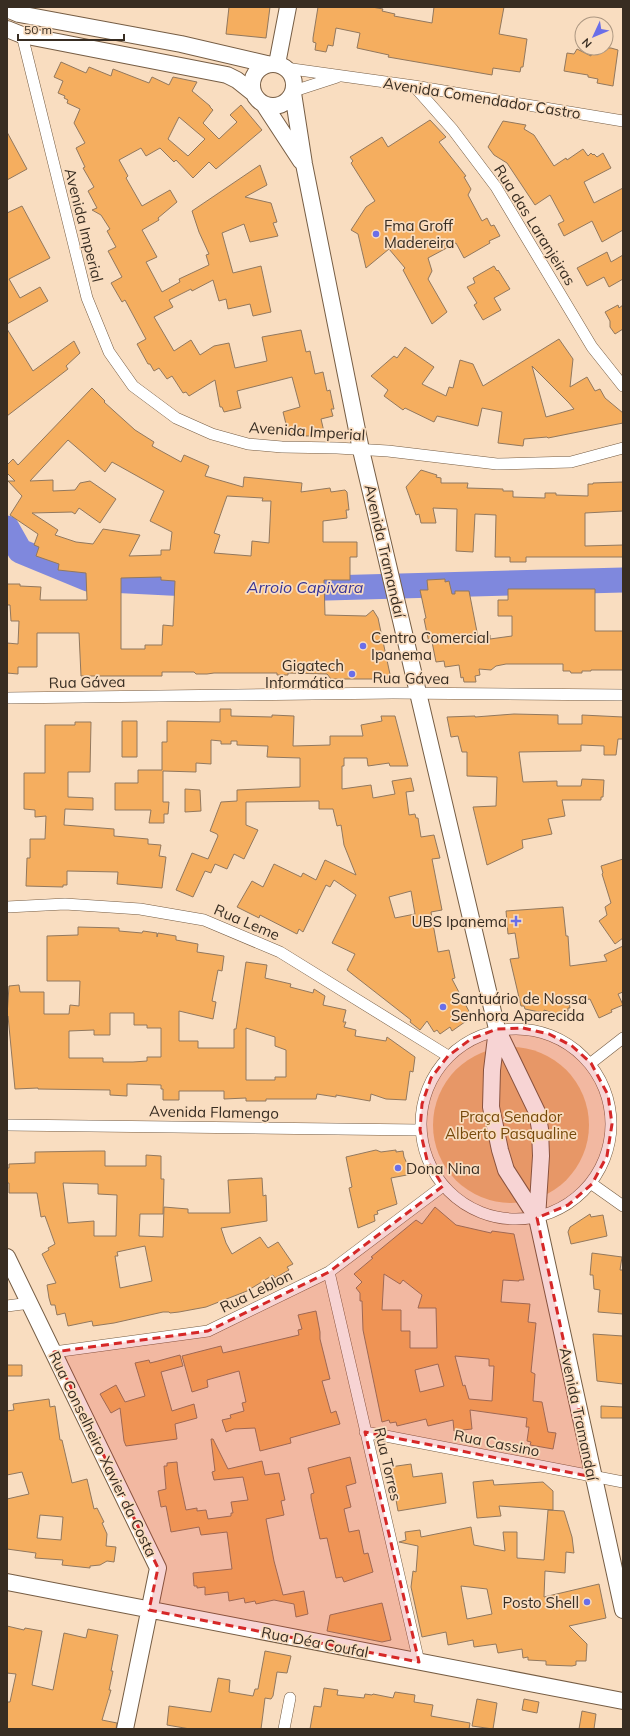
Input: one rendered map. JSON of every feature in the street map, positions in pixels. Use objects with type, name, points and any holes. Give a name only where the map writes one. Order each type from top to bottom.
[{"type":"main road","points":[[276,65],[288,7]]},
{"type":"main road","name":"Avenida Comendador Castro","points":[[7,9],[19,14],[181,44],[276,65]]},
{"type":"main road","points":[[7,29],[22,35],[227,75],[237,80],[252,92],[259,102],[265,106],[273,107],[281,105],[288,100],[293,92],[293,78],[276,65],[260,68],[254,75],[251,83],[252,92]]},
{"type":"main road","name":"Avenida Tramandaí","points":[[293,92],[304,164],[361,450],[497,1030],[537,1112],[540,1129],[540,1173],[537,1218],[623,1610]]},
{"type":"main road","name":"Avenida Tramandaí","points":[[265,106],[304,164]]},
{"type":"main road","name":"Avenida Tramandaí","points":[[497,1030],[492,1070],[491,1107],[500,1150],[506,1170],[511,1180],[537,1218]]},
{"type":"main road","points":[[492,1070],[495,1066],[502,1062],[510,1064],[517,1070]]},
{"type":"main road","points":[[511,1180],[520,1183],[528,1183],[536,1179],[540,1173]]},
{"type":"main road","name":"Rua Conselheiro Xavier da Costa","points":[[7,1257],[158,1568],[125,1729]]},
{"type":"main road","name":"Rua Déa Coufal","points":[[7,1582],[623,1701]]},
{"type":"street","name":"Avenida Imperial","points":[[22,35],[87,298],[109,352],[133,386],[176,418],[212,434],[248,444],[361,450],[497,464],[571,462],[623,448]]},
{"type":"street","name":"Avenida Comendador Castro","points":[[276,65],[414,86],[623,121]]},
{"type":"street","name":"Avenida Comendador Castro","points":[[293,92],[341,76]]},
{"type":"street","name":"Rua das Laranjeiras","points":[[414,86],[453,130],[496,187],[592,347],[623,386]]},
{"type":"street","name":"Rua Gávea","points":[[7,698],[418,693],[623,695]]},
{"type":"street","name":"Rua Leme","points":[[7,907],[65,904],[133,909],[204,920],[280,952],[448,1056]]},
{"type":"street","points":[[523,1028],[548,1034],[572,1046],[591,1063],[608,1095],[618,1124],[607,1156],[592,1184],[568,1205],[537,1218],[500,1218],[465,1205],[443,1186],[427,1160],[420,1130],[422,1104],[431,1078],[448,1056],[471,1039],[497,1030],[523,1028]]},
{"type":"street","points":[[591,1063],[623,1038]]},
{"type":"street","name":"Avenida Flamengo","points":[[7,1124],[420,1130]]},
{"type":"street","points":[[592,1184],[623,1206]]},
{"type":"street","name":"Rua Leblon","points":[[54,1352],[208,1331],[329,1272],[443,1186]]},
{"type":"street","name":"Rua Torres","points":[[329,1272],[364,1432],[419,1662]]},
{"type":"street","points":[[7,1306],[30,1303]]},
{"type":"street","name":"Rua Cassino","points":[[364,1432],[623,1482]]},
{"type":"street","points":[[284,1729],[290,1698]]},
{"type":"highlighted area","points":[[523,1028],[549,1034],[572,1046],[591,1063],[608,1095],[612,1124],[607,1156],[592,1184],[568,1205],[537,1218],[593,1477],[365,1432],[419,1662],[149,1610],[158,1568],[54,1352],[208,1331],[329,1272],[443,1186],[427,1160],[420,1130],[422,1104],[431,1078],[448,1056],[471,1039],[497,1029]]},
{"type":"green space","name":"Praça Senador Alberto Pasqualine","points":[[511,1047],[541,1053],[554,1060],[566,1070],[576,1082],[583,1095],[589,1125],[583,1155],[576,1168],[566,1180],[554,1190],[541,1197],[511,1203],[481,1197],[468,1190],[456,1180],[446,1168],[439,1155],[433,1125],[439,1095],[446,1082],[456,1070],[468,1060],[481,1053]]},
{"type":"building","points":[[229,7],[270,7],[266,38],[226,34]]},
{"type":"building","points":[[318,7],[372,7],[383,9],[382,11],[395,14],[394,16],[432,23],[434,7],[504,7],[499,34],[527,39],[523,67],[521,67],[520,72],[493,68],[492,75],[388,57],[389,55],[357,48],[360,33],[336,28],[333,46],[328,45],[326,52],[315,50],[316,43],[313,42],[313,38]]},
{"type":"building","points":[[614,49],[618,50],[613,86],[597,83],[598,79],[588,77],[588,75],[564,71],[567,53],[574,54],[574,56],[614,56]]},
{"type":"building","points":[[61,62],[86,73],[89,67],[111,76],[113,69],[149,83],[152,77],[169,85],[173,77],[197,82],[192,91],[213,110],[203,123],[219,139],[237,122],[230,115],[241,105],[262,130],[216,169],[209,162],[193,178],[176,160],[174,162],[160,148],[146,156],[141,148],[119,160],[128,176],[126,178],[142,206],[170,190],[177,202],[158,218],[159,220],[142,230],[157,257],[146,262],[162,292],[180,282],[179,279],[209,265],[206,255],[209,254],[199,232],[192,211],[260,165],[267,185],[245,197],[271,203],[277,222],[273,223],[278,236],[250,242],[244,224],[222,233],[233,273],[261,266],[271,312],[253,316],[250,304],[228,309],[226,299],[219,301],[213,280],[192,291],[191,289],[169,300],[173,307],[154,317],[174,351],[191,340],[200,355],[214,346],[229,343],[235,368],[267,361],[262,337],[301,330],[306,352],[310,351],[315,374],[323,372],[327,391],[330,390],[334,409],[331,409],[333,416],[321,419],[325,436],[289,436],[283,412],[300,407],[292,377],[237,391],[241,408],[224,412],[222,407],[220,407],[215,380],[189,396],[186,392],[183,393],[172,376],[167,379],[159,368],[154,371],[150,364],[148,364],[137,344],[146,339],[125,300],[122,302],[111,283],[122,277],[108,251],[116,247],[107,231],[110,229],[101,215],[92,210],[97,208],[88,191],[94,187],[83,168],[85,167],[76,148],[85,143],[74,123],[80,109],[67,103],[68,100],[64,98],[65,96],[58,93],[63,81],[54,77]],"holes":[[[179,117],[205,139],[188,156],[168,139]]]},
{"type":"building","points":[[430,120],[446,137],[439,142],[466,176],[464,177],[471,189],[468,195],[482,221],[487,218],[491,226],[494,225],[500,236],[489,241],[490,243],[464,258],[456,243],[428,258],[432,271],[428,279],[447,312],[432,324],[403,270],[405,268],[389,249],[366,268],[358,234],[351,230],[366,207],[375,201],[351,163],[353,161],[350,157],[382,137],[388,147]]},
{"type":"building","points":[[503,121],[526,125],[524,129],[534,135],[554,166],[566,158],[567,160],[583,149],[588,156],[591,153],[597,157],[603,153],[611,168],[584,182],[594,203],[623,188],[623,230],[602,242],[592,221],[564,236],[558,224],[564,221],[550,195],[535,205],[507,163],[494,155],[488,147]]},
{"type":"building","points":[[7,132],[27,169],[7,180]]},
{"type":"building","points":[[22,206],[50,258],[9,279],[20,298],[40,287],[48,301],[7,324],[7,213]]},
{"type":"building","points":[[607,252],[611,262],[623,255],[623,279],[609,287],[604,277],[587,286],[577,268]]},
{"type":"building","points":[[494,266],[510,289],[494,298],[501,310],[483,320],[474,305],[477,303],[467,287],[475,283],[473,278]]},
{"type":"building","points":[[618,305],[619,308],[623,305],[623,329],[615,334],[610,327],[610,321],[605,312]]},
{"type":"building","points":[[7,329],[33,371],[74,341],[80,353],[66,366],[68,369],[7,416]]},
{"type":"building","points":[[559,339],[573,359],[570,387],[587,377],[595,391],[600,389],[605,398],[623,413],[623,423],[548,438],[524,439],[523,446],[498,443],[502,412],[482,408],[478,426],[437,416],[434,422],[405,408],[403,410],[384,396],[388,390],[371,376],[394,356],[397,358],[405,347],[434,367],[422,384],[446,396],[449,387],[453,388],[460,360],[473,364],[483,386]],"holes":[[[532,366],[574,409],[546,417]]]},
{"type":"building","points":[[92,388],[105,401],[104,402],[135,430],[154,442],[152,446],[181,462],[184,455],[209,466],[205,476],[243,487],[244,477],[302,483],[301,492],[330,488],[331,492],[345,490],[347,492],[349,510],[346,510],[347,518],[323,521],[323,542],[357,542],[357,557],[350,557],[350,580],[324,580],[325,615],[366,616],[373,610],[378,618],[391,679],[331,679],[327,674],[196,674],[194,672],[162,672],[162,676],[81,676],[79,633],[37,633],[37,667],[18,667],[18,674],[7,673],[7,643],[18,644],[19,621],[11,621],[10,605],[7,605],[7,584],[41,587],[40,600],[87,600],[86,573],[58,570],[59,564],[36,556],[39,547],[34,545],[38,534],[10,515],[22,496],[8,481],[15,481],[7,473],[7,465],[13,459],[18,465]],"holes":[[[68,440],[105,472],[112,462],[164,491],[150,521],[172,532],[170,550],[161,550],[161,555],[129,556],[140,535],[103,529],[93,544],[76,542],[55,535],[58,530],[32,513],[72,512],[75,514],[79,508],[100,523],[116,499],[90,481],[80,483],[75,490],[53,491],[53,480],[30,481]],[[227,496],[263,498],[262,501],[271,501],[269,543],[252,541],[251,556],[214,553],[220,535],[214,533]],[[161,577],[161,580],[175,581],[173,626],[163,625],[162,645],[145,645],[145,649],[121,649],[121,578]]]},
{"type":"building","points":[[421,470],[437,475],[436,477],[441,478],[441,483],[468,483],[467,488],[503,489],[503,491],[513,491],[513,497],[545,498],[545,493],[556,493],[556,495],[588,496],[588,484],[623,482],[623,511],[585,513],[585,546],[623,545],[623,557],[526,557],[526,562],[510,562],[510,557],[495,557],[496,515],[475,514],[473,552],[456,551],[457,509],[433,508],[436,523],[421,523],[419,514],[416,515],[406,487]]},
{"type":"building","points":[[445,579],[445,582],[449,581],[452,594],[455,594],[455,591],[469,591],[478,637],[490,635],[490,639],[512,636],[512,616],[498,616],[498,600],[508,600],[508,589],[595,589],[595,631],[623,631],[623,670],[591,670],[582,671],[582,673],[571,673],[570,671],[563,671],[563,664],[506,664],[496,666],[491,670],[479,669],[480,675],[475,676],[476,682],[464,682],[463,677],[461,678],[459,665],[445,667],[444,661],[436,662],[432,642],[429,643],[424,619],[426,618],[420,590],[428,590],[427,580]]},
{"type":"building","points":[[220,709],[231,709],[231,716],[294,716],[293,746],[330,745],[330,736],[363,736],[361,725],[382,721],[381,716],[395,716],[408,766],[390,766],[389,763],[368,766],[367,758],[344,758],[344,766],[342,766],[342,789],[371,785],[373,798],[395,794],[392,781],[411,778],[414,791],[406,792],[409,815],[415,814],[416,818],[418,818],[421,837],[434,835],[440,858],[432,859],[442,910],[431,912],[438,952],[449,950],[455,978],[452,979],[472,1017],[452,1031],[450,1027],[440,1034],[437,1030],[434,1032],[427,1021],[420,1030],[410,1022],[411,1020],[347,970],[355,954],[332,943],[356,895],[334,880],[330,887],[326,885],[303,932],[299,929],[297,934],[260,915],[259,918],[237,907],[252,881],[263,887],[274,864],[301,877],[303,873],[316,880],[325,860],[356,875],[344,845],[341,825],[337,826],[333,809],[319,809],[319,801],[246,802],[246,825],[258,830],[244,859],[234,854],[227,869],[215,864],[211,873],[205,871],[193,897],[176,890],[192,853],[208,859],[218,836],[210,831],[221,802],[237,801],[237,790],[300,787],[300,758],[267,757],[268,746],[237,745],[237,741],[231,741],[231,744],[221,744],[221,741],[211,740],[211,764],[196,763],[196,772],[163,771],[163,802],[169,802],[168,814],[164,814],[164,823],[149,823],[151,810],[115,810],[115,783],[138,783],[138,770],[162,770],[162,742],[167,742],[167,721],[220,722]],"holes":[[[411,891],[415,914],[395,918],[389,897]]]},
{"type":"building","points":[[514,714],[558,715],[558,724],[582,724],[582,715],[623,717],[623,739],[618,739],[616,755],[604,755],[604,746],[581,745],[581,751],[519,752],[523,782],[557,781],[557,786],[581,786],[582,779],[604,780],[603,797],[601,797],[601,800],[562,800],[565,816],[548,819],[552,834],[522,840],[523,848],[487,865],[473,807],[496,806],[497,777],[467,776],[467,752],[462,752],[458,736],[451,737],[447,717],[475,717]]},
{"type":"building","points":[[122,721],[137,721],[137,757],[122,757]]},
{"type":"building","points":[[75,722],[91,722],[90,772],[68,772],[68,797],[93,798],[93,810],[65,809],[64,825],[114,829],[114,836],[148,839],[148,844],[161,845],[159,856],[166,857],[162,888],[117,884],[118,872],[67,871],[67,885],[63,885],[63,887],[26,886],[27,858],[30,858],[30,839],[45,839],[46,816],[35,817],[35,810],[24,809],[24,773],[45,773],[45,725],[75,725]]},
{"type":"building","points":[[185,789],[200,790],[201,811],[185,812]]},
{"type":"building","points":[[623,859],[623,938],[615,944],[599,921],[607,915],[605,907],[611,903],[601,866]]},
{"type":"building","points":[[563,907],[566,936],[568,936],[570,966],[607,961],[604,955],[623,946],[623,992],[618,994],[623,1005],[611,1010],[612,1012],[599,1018],[590,999],[569,1002],[570,1008],[568,1008],[568,1011],[562,1012],[562,1016],[544,1010],[544,1013],[525,1009],[524,1006],[521,1006],[510,959],[519,958],[515,933],[508,934],[506,911]]},
{"type":"building","points":[[78,927],[119,928],[119,931],[142,933],[143,931],[157,933],[157,937],[158,933],[176,936],[176,940],[198,944],[197,952],[224,956],[222,971],[218,970],[212,1001],[216,1002],[213,1019],[179,1011],[179,1041],[198,1041],[198,1048],[234,1048],[234,1029],[236,1029],[246,962],[267,965],[265,978],[291,984],[290,987],[313,993],[314,989],[325,996],[323,1005],[346,1010],[343,1022],[346,1022],[344,1027],[356,1030],[355,1036],[386,1041],[387,1037],[415,1057],[413,1072],[410,1071],[406,1100],[386,1099],[371,1094],[370,1101],[336,1095],[336,1097],[317,1094],[316,1099],[266,1099],[266,1101],[246,1101],[246,1098],[224,1099],[224,1091],[179,1091],[179,1100],[163,1100],[163,1089],[161,1089],[161,1085],[127,1084],[127,1096],[110,1095],[110,1090],[38,1088],[15,1089],[7,1016],[9,986],[19,985],[20,992],[44,992],[44,1014],[69,1014],[70,1005],[79,1006],[80,981],[47,981],[47,936],[78,935]],"holes":[[[110,1013],[134,1013],[134,1025],[147,1025],[147,1028],[161,1028],[161,1057],[147,1057],[147,1061],[133,1062],[103,1062],[103,1058],[69,1058],[69,1031],[94,1030],[94,1035],[110,1035]],[[246,1028],[275,1037],[275,1046],[286,1050],[286,1077],[275,1077],[275,1080],[246,1080]]]},
{"type":"building","points":[[376,1150],[381,1152],[396,1150],[396,1152],[403,1151],[404,1157],[412,1174],[391,1178],[397,1204],[377,1211],[378,1214],[374,1215],[375,1221],[358,1228],[349,1188],[352,1187],[346,1157]]},
{"type":"building","points":[[105,1151],[105,1166],[146,1166],[146,1155],[161,1156],[161,1179],[164,1179],[163,1214],[140,1214],[139,1236],[163,1237],[164,1207],[188,1209],[188,1213],[230,1213],[228,1180],[262,1178],[263,1196],[266,1195],[267,1221],[221,1228],[226,1243],[232,1254],[260,1237],[268,1248],[278,1242],[293,1264],[287,1267],[289,1270],[275,1278],[273,1275],[247,1291],[206,1307],[179,1312],[163,1312],[93,1326],[92,1321],[68,1326],[65,1313],[57,1315],[55,1305],[51,1305],[49,1298],[47,1285],[56,1283],[42,1254],[55,1244],[45,1216],[41,1217],[37,1193],[9,1193],[9,1183],[7,1183],[7,1168],[9,1168],[9,1164],[35,1163],[35,1152]],"holes":[[[63,1183],[98,1184],[98,1194],[117,1195],[116,1236],[94,1236],[94,1221],[68,1223]],[[145,1246],[152,1281],[120,1288],[115,1256],[118,1256],[117,1252]]]},
{"type":"building","points":[[435,1207],[456,1225],[491,1233],[492,1231],[514,1234],[524,1280],[503,1280],[501,1302],[530,1304],[528,1322],[536,1323],[531,1372],[535,1374],[533,1401],[542,1402],[548,1432],[556,1433],[553,1449],[530,1445],[531,1442],[527,1441],[529,1427],[526,1427],[527,1418],[470,1410],[472,1429],[454,1431],[453,1420],[428,1426],[426,1419],[397,1426],[396,1422],[390,1423],[389,1420],[382,1422],[363,1330],[362,1301],[360,1301],[360,1293],[356,1288],[362,1282],[354,1274],[373,1258],[371,1257],[416,1220],[422,1224]],"holes":[[[384,1274],[400,1284],[403,1280],[422,1295],[418,1308],[436,1308],[437,1348],[410,1348],[410,1331],[401,1331],[401,1310],[382,1310]],[[455,1356],[489,1359],[489,1366],[494,1366],[492,1401],[469,1399],[465,1385],[463,1386]],[[438,1364],[444,1386],[420,1392],[415,1370]]]},
{"type":"building","points":[[590,1214],[591,1217],[603,1215],[607,1236],[571,1244],[568,1232],[570,1227]]},
{"type":"building","points":[[592,1253],[622,1257],[620,1270],[623,1270],[623,1314],[598,1312],[600,1290],[594,1289],[593,1275],[590,1275]]},
{"type":"building","points":[[316,1311],[320,1339],[330,1379],[322,1381],[331,1413],[336,1411],[340,1424],[290,1438],[291,1443],[260,1451],[255,1428],[234,1429],[226,1432],[222,1420],[231,1418],[230,1415],[244,1411],[242,1403],[246,1402],[239,1371],[207,1380],[208,1387],[192,1392],[182,1356],[221,1346],[223,1353],[299,1335],[298,1330],[302,1329],[298,1315]]},
{"type":"building","points":[[593,1334],[623,1336],[623,1384],[597,1381]]},
{"type":"building","points":[[180,1355],[183,1366],[161,1372],[172,1411],[194,1404],[197,1418],[175,1424],[177,1439],[126,1446],[120,1408],[111,1413],[100,1394],[116,1385],[125,1402],[145,1396],[135,1363],[149,1360],[150,1363]]},
{"type":"building","points":[[7,1365],[22,1365],[22,1376],[7,1376]]},
{"type":"building","points":[[49,1399],[50,1407],[55,1406],[60,1440],[62,1440],[72,1483],[87,1479],[94,1509],[97,1508],[104,1522],[102,1523],[107,1534],[106,1546],[116,1547],[114,1562],[107,1561],[100,1565],[90,1566],[90,1568],[62,1565],[63,1560],[35,1558],[36,1553],[7,1549],[7,1499],[29,1494],[22,1472],[7,1475],[7,1411],[14,1410],[13,1404]],"holes":[[[40,1515],[63,1517],[61,1540],[37,1538]]]},
{"type":"building","points":[[601,1406],[623,1407],[623,1418],[601,1418]]},
{"type":"building","points":[[211,1439],[213,1439],[228,1469],[262,1461],[265,1475],[279,1473],[285,1500],[281,1501],[284,1515],[266,1519],[274,1561],[283,1595],[304,1591],[308,1614],[296,1617],[294,1604],[274,1600],[256,1604],[255,1601],[245,1603],[244,1598],[229,1601],[228,1592],[205,1595],[205,1587],[197,1588],[197,1586],[194,1586],[193,1573],[232,1569],[227,1532],[201,1535],[199,1527],[171,1532],[166,1506],[161,1507],[158,1491],[166,1489],[164,1466],[167,1466],[167,1463],[177,1462],[186,1510],[197,1508],[197,1511],[206,1510],[208,1519],[231,1516],[231,1513],[233,1513],[231,1502],[248,1500],[243,1477],[214,1480],[212,1472],[215,1471]]},
{"type":"building","points":[[350,1457],[356,1483],[346,1486],[351,1507],[344,1509],[349,1532],[359,1530],[364,1554],[368,1553],[373,1572],[344,1582],[342,1577],[336,1578],[327,1538],[320,1539],[311,1498],[311,1494],[314,1493],[308,1468]]},
{"type":"building","points":[[411,1464],[413,1477],[442,1473],[446,1503],[398,1511],[390,1467]]},
{"type":"building","points":[[493,1480],[494,1485],[543,1482],[553,1491],[553,1510],[499,1506],[501,1516],[477,1518],[473,1482]]},
{"type":"building","points":[[548,1510],[564,1511],[572,1537],[574,1553],[566,1552],[565,1573],[545,1571],[544,1597],[599,1584],[606,1618],[569,1626],[587,1644],[586,1661],[576,1661],[576,1665],[546,1665],[546,1661],[528,1660],[528,1657],[523,1658],[522,1649],[498,1653],[496,1644],[474,1647],[473,1640],[448,1645],[446,1632],[422,1637],[411,1587],[413,1571],[416,1572],[418,1546],[399,1542],[406,1540],[405,1532],[420,1530],[421,1537],[471,1527],[474,1545],[505,1551],[503,1532],[517,1532],[517,1558],[544,1560]],"holes":[[[461,1586],[487,1589],[492,1614],[467,1619]]]},
{"type":"building","points":[[382,1603],[391,1640],[382,1642],[327,1631],[330,1615]]},
{"type":"building","points":[[7,1626],[24,1630],[25,1628],[42,1631],[32,1685],[53,1690],[64,1633],[86,1638],[88,1629],[118,1635],[111,1671],[113,1671],[109,1690],[111,1690],[102,1720],[117,1723],[116,1729],[7,1729],[7,1702],[10,1702],[16,1674],[7,1673]]},
{"type":"building","points":[[265,1651],[291,1656],[287,1673],[277,1672],[273,1696],[271,1699],[265,1698],[261,1729],[190,1729],[167,1725],[169,1706],[211,1712],[218,1678],[230,1680],[229,1692],[253,1696],[255,1689],[258,1689]]},
{"type":"building","points":[[324,1688],[338,1690],[337,1695],[364,1698],[365,1694],[373,1694],[393,1698],[395,1692],[415,1695],[414,1702],[433,1705],[431,1716],[470,1723],[469,1729],[310,1729],[314,1706],[321,1707]]},
{"type":"building","points":[[477,1699],[497,1703],[493,1729],[472,1726]]},
{"type":"building","points":[[524,1699],[539,1702],[537,1713],[522,1710]]},
{"type":"building","points":[[582,1711],[596,1714],[594,1729],[579,1729]]},
{"type":"waterway","name":"Arroio Capivara","points":[[7,528],[20,551],[88,579],[209,585]]},
{"type":"waterway","name":"Arroio Capivara","points":[[290,589],[623,580]]},
{"type":"place","name":"Fma Groff Madereira","points":[[376,234]]},
{"type":"place","name":"Centro Comercial Ipanema","points":[[363,646]]},
{"type":"place","name":"Gigatech Informática","points":[[352,674]]},
{"type":"place","name":"UBS Ipanema","points":[[516,921]]},
{"type":"place","name":"Santuário de Nossa Senhora Aparecida","points":[[443,1007]]},
{"type":"place","name":"Dona Nina","points":[[398,1168]]},
{"type":"place","name":"Posto Shell","points":[[587,1602]]}]
